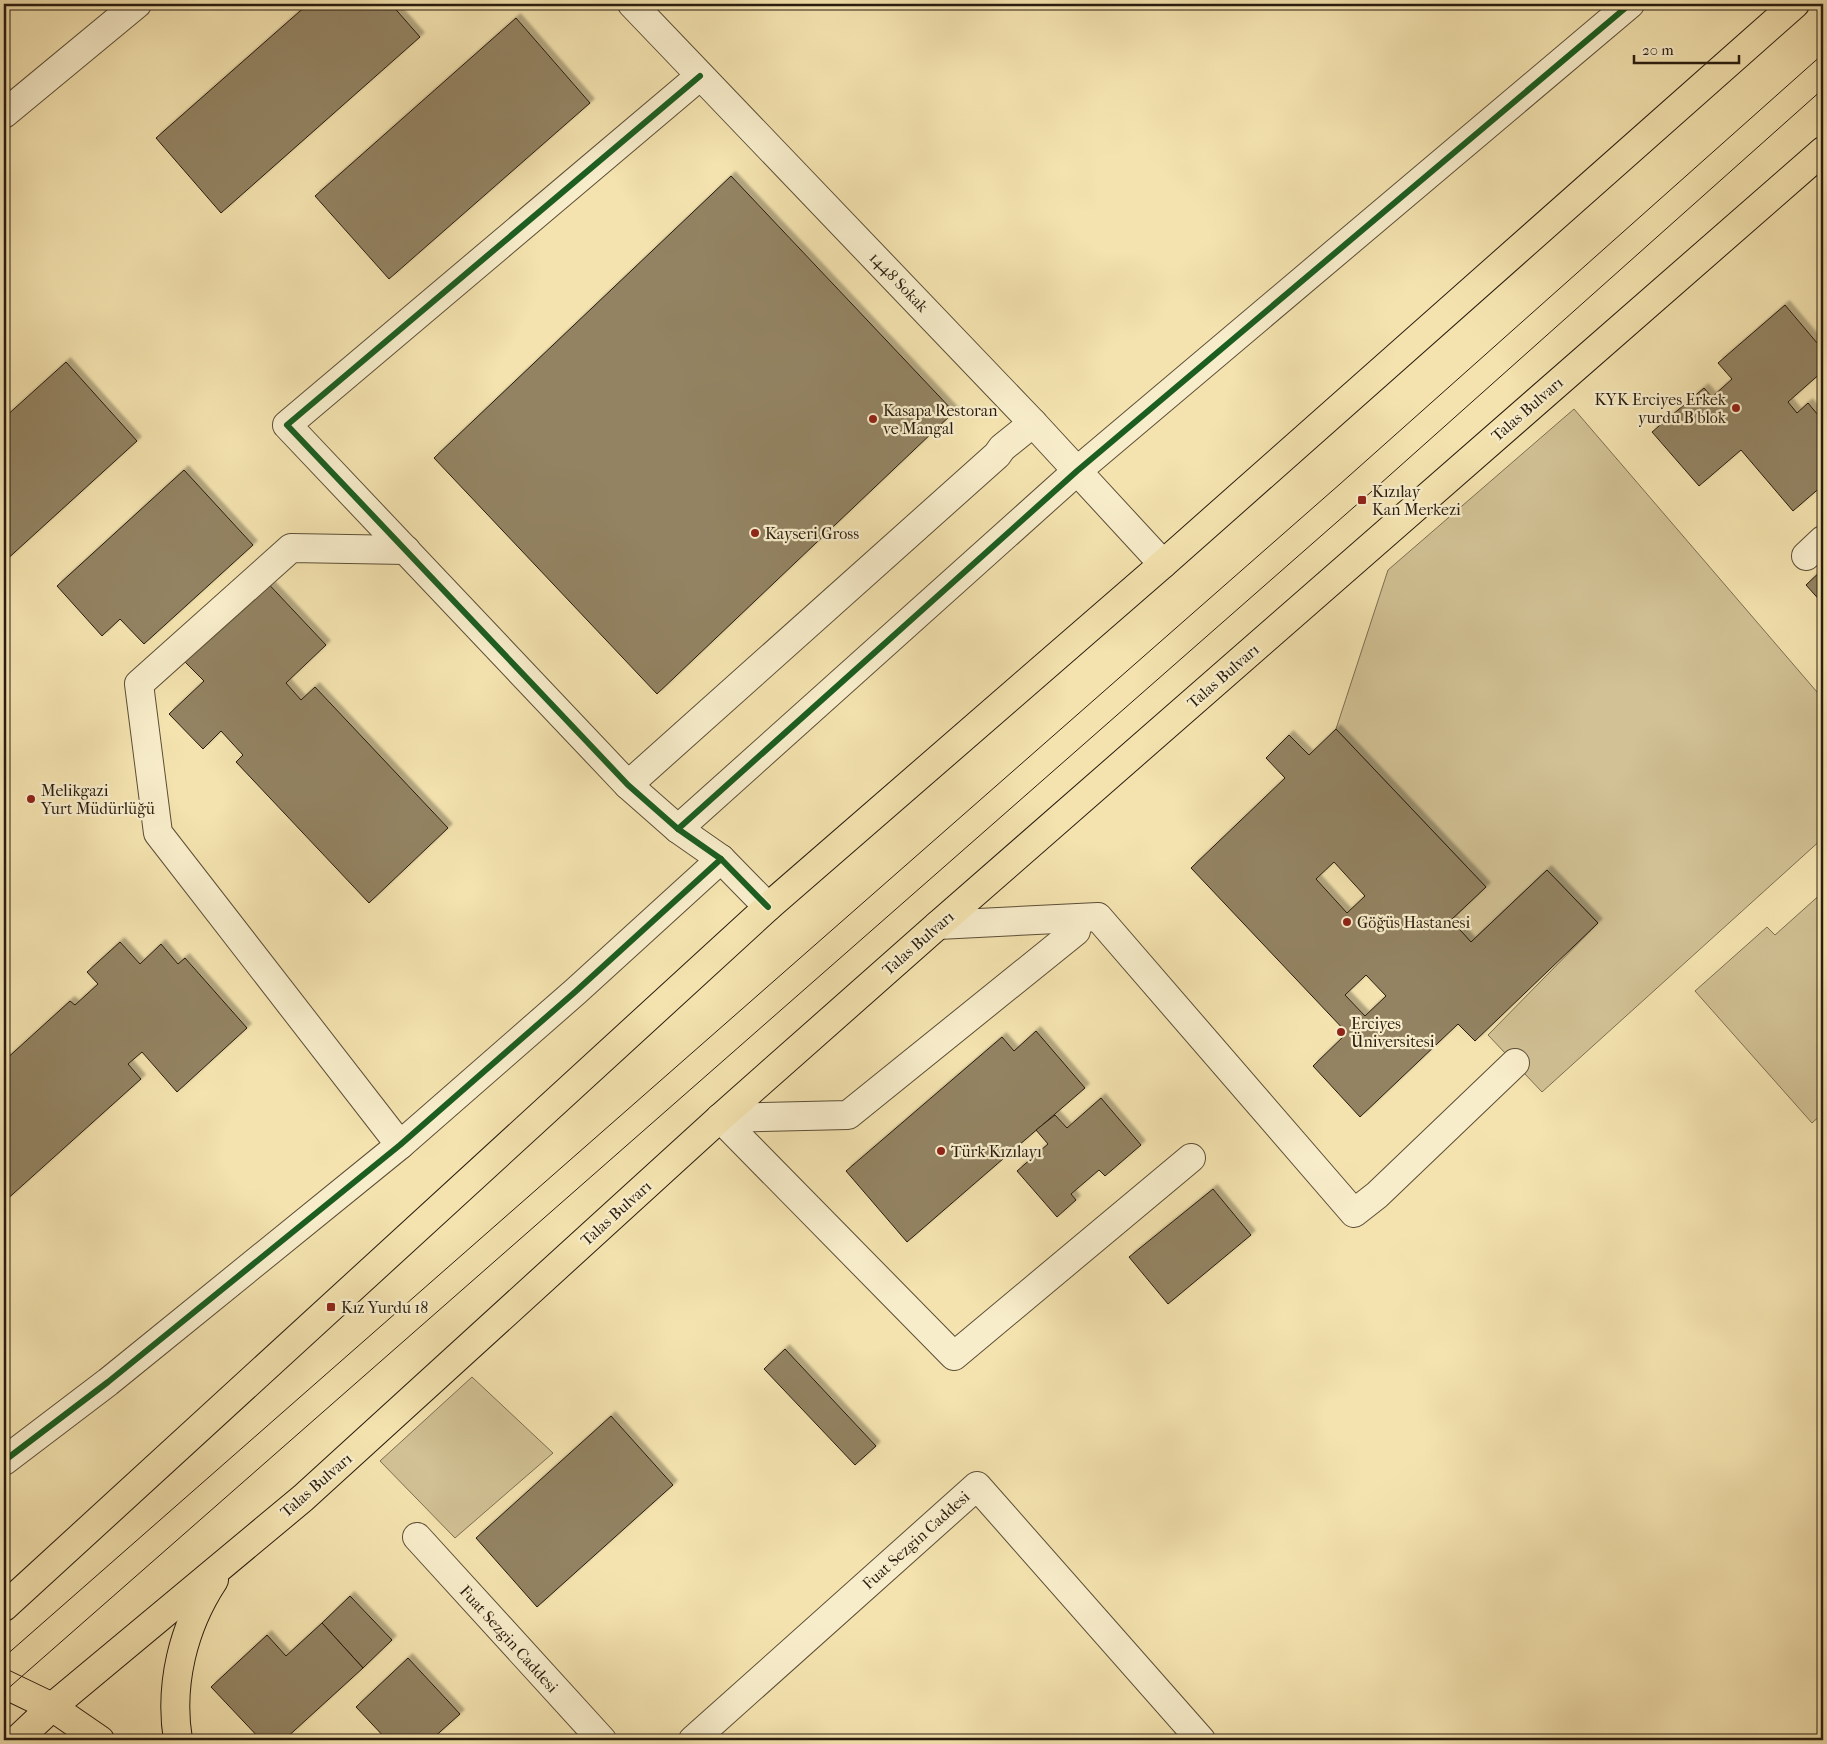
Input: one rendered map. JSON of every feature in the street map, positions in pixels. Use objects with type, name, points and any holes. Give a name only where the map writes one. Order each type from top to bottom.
[{"type":"main road","points":[[4,1607],[768,907],[1163,564],[1795,4]]},
{"type":"main road","name":"Talas Bulvarı","points":[[17,1740],[52,1707],[304,1498],[720,1118],[938,924],[1823,150]]},
{"type":"main road","points":[[178,1740],[175,1706],[182,1652],[192,1621],[206,1591],[224,1563]]},
{"type":"main road","points":[[4,1684],[52,1707],[100,1740]]},
{"type":"street","points":[[4,114],[137,4]]},
{"type":"street","name":"1448 Sokak","points":[[632,4],[1033,423],[1163,564]]},
{"type":"street","points":[[678,829],[1077,471],[1630,4]]},
{"type":"street","points":[[700,76],[287,425],[628,785],[678,829],[722,859],[768,907]]},
{"type":"street","points":[[628,785],[1002,448],[1033,423]]},
{"type":"street","points":[[400,1145],[158,833],[139,684],[291,548],[406,550]]},
{"type":"street","points":[[4,1461],[108,1382],[400,1145],[576,992],[722,859]]},
{"type":"street","points":[[938,924],[1098,917],[1354,1213],[1384,1189],[1515,1063]]},
{"type":"street","points":[[720,1118],[848,1115],[1076,931]]},
{"type":"street","points":[[720,1118],[954,1356],[1191,1158]]},
{"type":"street","name":"Fuat Sezgin Caddesi","points":[[693,1740],[977,1486],[1201,1740]]},
{"type":"street","name":"Fuat Sezgin Caddesi","points":[[416,1537],[602,1740]]},
{"type":"shaded area","points":[[1574,409],[1823,699],[1823,838],[1542,1092],[1488,1035],[1598,923],[1547,870],[1471,942],[1451,920],[1486,887],[1336,729],[1388,570]]},
{"type":"shaded area","points":[[1823,892],[1823,1113],[1812,1123],[1695,991],[1767,927],[1775,935]]},
{"type":"shaded area","points":[[472,1377],[553,1453],[455,1538],[380,1461]]},
{"type":"building","points":[[308,4],[391,4],[420,37],[221,213],[156,138]]},
{"type":"building","points":[[516,18],[590,103],[389,279],[315,196]]},
{"type":"building","points":[[731,176],[954,412],[657,694],[434,458]]},
{"type":"building","name":"KYK Erciyes Erkek yurdu B blok","points":[[1785,305],[1823,350],[1823,371],[1788,402],[1797,413],[1808,403],[1823,421],[1823,485],[1793,511],[1741,450],[1699,486],[1652,432],[1704,388],[1712,397],[1732,379],[1718,363]]},
{"type":"building","points":[[66,362],[137,441],[4,562],[4,418]]},
{"type":"building","points":[[184,470],[253,545],[144,644],[120,619],[102,636],[57,586]]},
{"type":"building","points":[[1823,569],[1823,604],[1806,585]]},
{"type":"building","points":[[261,576],[326,645],[286,683],[301,700],[315,687],[448,828],[369,903],[236,762],[243,755],[221,731],[203,749],[169,714],[204,681],[184,661]]},
{"type":"building","name":"Göğüs Hastanesi","points":[[1336,729],[1486,887],[1451,920],[1471,942],[1547,870],[1598,923],[1475,1041],[1458,1024],[1360,1117],[1313,1066],[1347,1033],[1191,868],[1285,778],[1266,758],[1289,735],[1309,755]],"holes":[[[1334,862],[1365,896],[1347,913],[1316,879]],[[1366,975],[1386,996],[1365,1016],[1345,995]]]},
{"type":"building","points":[[120,942],[140,964],[161,944],[178,964],[185,958],[247,1028],[177,1092],[142,1052],[128,1064],[141,1079],[4,1202],[4,1061],[70,1001],[75,1005],[98,984],[87,972]]},
{"type":"building","name":"Türk Kızılayı","points":[[1036,1031],[1085,1088],[907,1242],[846,1171],[1002,1037],[1014,1051]]},
{"type":"building","points":[[1101,1098],[1141,1145],[1105,1176],[1099,1170],[1071,1194],[1076,1200],[1057,1217],[1017,1171],[1048,1144],[1036,1130],[1055,1115],[1067,1128]]},
{"type":"building","points":[[1213,1189],[1251,1235],[1168,1304],[1129,1257]]},
{"type":"building","points":[[785,1349],[876,1446],[855,1465],[764,1369]]},
{"type":"building","points":[[611,1416],[673,1485],[537,1607],[476,1538]]},
{"type":"building","points":[[350,1596],[392,1640],[363,1668],[322,1623]]},
{"type":"building","points":[[322,1623],[363,1668],[284,1740],[261,1740],[211,1687],[267,1635],[286,1656]]},
{"type":"building","points":[[408,1658],[460,1714],[431,1740],[387,1740],[356,1707]]},
{"type":"tram line","points":[[4,1657],[1340,484],[1823,54]]},
{"type":"tram line","points":[[4,1692],[1362,500],[1823,89]]},
{"type":"cycle path","points":[[678,829],[1077,471],[1630,4]]},
{"type":"cycle path","points":[[700,76],[287,425],[628,785],[678,829],[721,859],[768,907]]},
{"type":"cycle path","points":[[4,1461],[108,1382],[400,1145],[575,992],[721,859]]},
{"type":"place","name":"KYK Erciyes Erkek yurdu B blok","points":[[1736,408]]},
{"type":"place","name":"Kasapa Restoran ve Mangal","points":[[873,419]]},
{"type":"place","name":"Kızılay Kan Merkezi","points":[[1362,500]]},
{"type":"place","name":"Kayseri Gross","points":[[755,533]]},
{"type":"place","name":"Melikgazi Yurt Müdürlüğü","points":[[31,799]]},
{"type":"place","name":"Göğüs Hastanesi","points":[[1347,922]]},
{"type":"place","name":"Erciyes Üniversitesi","points":[[1341,1032]]},
{"type":"place","name":"Türk Kızılayı","points":[[941,1151]]},
{"type":"place","name":"Kız Yurdu 18","points":[[331,1307]]}]
